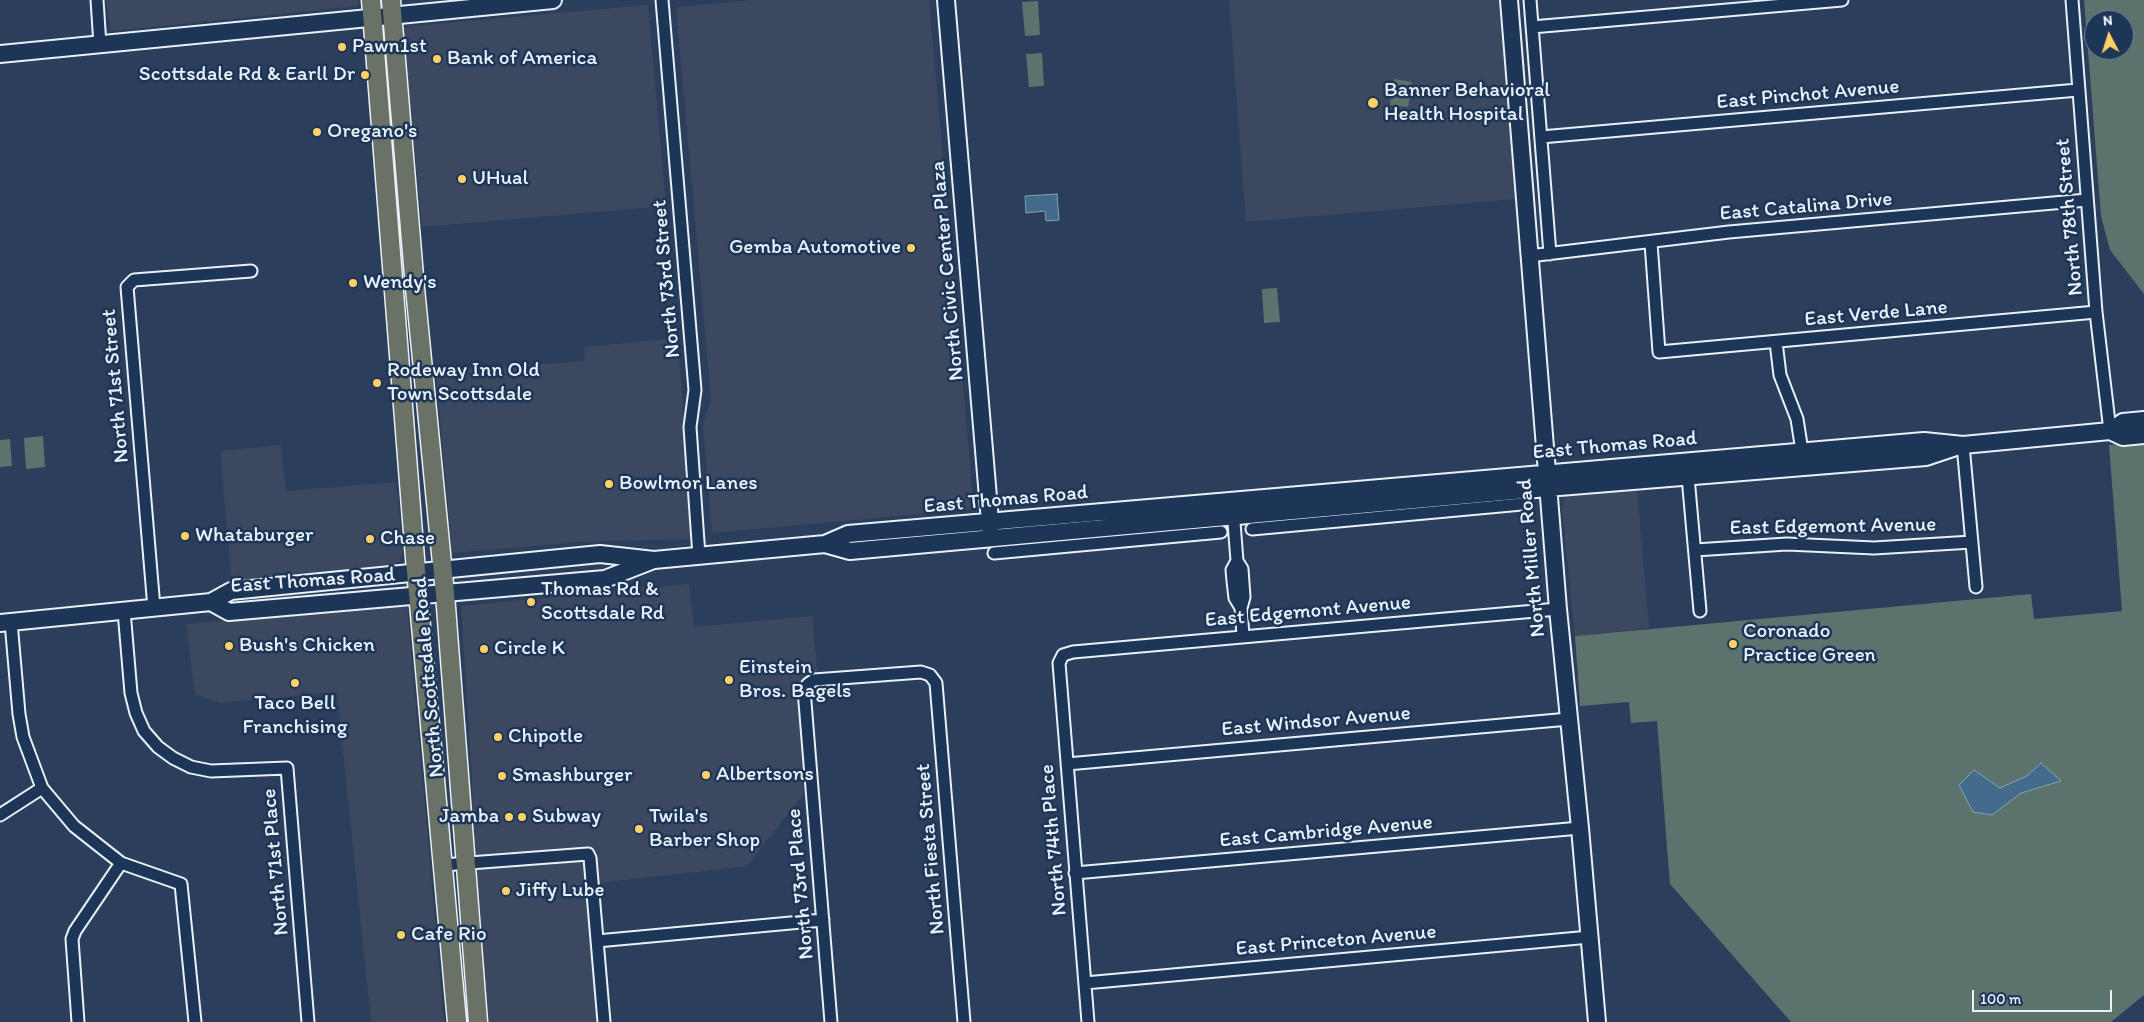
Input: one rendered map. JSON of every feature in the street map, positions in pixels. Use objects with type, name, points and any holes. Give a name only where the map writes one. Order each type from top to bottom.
[{"type":"main road","points":[[0,54],[100,44],[372,8],[554,0]]},
{"type":"main road","name":"North Civic Center Plaza","points":[[946,0],[992,538]]},
{"type":"main road","name":"North Miller Road","points":[[1509,0],[1558,609],[1597,1022]]},
{"type":"main road","name":"North Scottsdale Road","points":[[372,8],[416,572],[456,1022]]},
{"type":"main road","name":"North Scottsdale Road","points":[[392,8],[414,273],[443,568],[478,1022]]},
{"type":"main road","name":"East Thomas Road","points":[[1271,513],[1802,451],[1924,441],[1963,445],[2110,431],[2123,422],[2144,420]]},
{"type":"main road","name":"East Thomas Road","points":[[2110,431],[2123,437],[2144,435]]},
{"type":"main road","name":"East Thomas Road","points":[[992,538],[1065,539],[1194,520],[1233,509],[1271,513],[1458,503],[1547,481],[1688,477],[1926,457],[1963,445]]},
{"type":"main road","name":"East Thomas Road","points":[[5,623],[211,602],[231,591],[443,568],[600,554],[654,560],[825,544],[850,550],[1194,520]]},
{"type":"main road","name":"East Thomas Road","points":[[211,602],[229,612],[605,579],[654,560]]},
{"type":"main road","points":[[438,809],[461,807]]},
{"type":"street","points":[[97,0],[100,44]]},
{"type":"street","name":"North 73rd Street","points":[[662,0],[695,390],[690,427],[700,556]]},
{"type":"street","points":[[1530,0],[1550,254]]},
{"type":"street","points":[[1532,26],[1842,0]]},
{"type":"street","name":"North 78th Street","points":[[2072,0],[2096,312],[2110,431]]},
{"type":"street","name":"East Pinchot Avenue","points":[[1541,137],[2078,90]]},
{"type":"street","name":"East Catalina Drive","points":[[1529,256],[1651,243],[1729,232],[2087,200]]},
{"type":"street","name":"East Verde Lane","points":[[1651,243],[1659,352],[2096,312]]},
{"type":"street","name":"North 71st Street","points":[[154,608],[127,287],[134,280],[251,271]]},
{"type":"street","points":[[1776,342],[1780,375],[1797,419],[1802,451]]},
{"type":"street","points":[[1963,445],[1976,587]]},
{"type":"street","points":[[1688,477],[1700,611]]},
{"type":"street","name":"East Thomas Road","points":[[1458,503],[1522,504]]},
{"type":"street","points":[[1233,509],[1237,561],[1242,569],[1244,597],[1241,608],[1243,636]]},
{"type":"street","name":"East Thomas Road","points":[[1252,529],[1271,513]]},
{"type":"street","name":"East Thomas Road","points":[[1194,520],[1221,532]]},
{"type":"street","name":"East Edgemont Avenue","points":[[1695,550],[1787,544],[1874,548],[1972,542]]},
{"type":"street","name":"East Edgemont Avenue","points":[[1063,655],[1073,652],[1243,636],[1558,609]]},
{"type":"street","name":"North 71st Place","points":[[124,611],[130,693],[136,714],[144,731],[158,747],[173,758],[191,767],[211,771],[287,768],[308,1022]]},
{"type":"street","points":[[5,623],[23,737],[42,788],[74,826],[121,863],[181,884],[195,1022]]},
{"type":"street","name":"North 74th Place","points":[[1063,655],[1059,664],[1088,1022]]},
{"type":"street","name":"North 73rd Place","points":[[832,1022],[804,690],[814,680],[921,672],[930,675]]},
{"type":"street","name":"North Fiesta Street","points":[[930,675],[936,683],[964,1022]]},
{"type":"street","name":"East Windsor Avenue","points":[[1067,764],[1569,718]]},
{"type":"street","points":[[0,815],[42,788]]},
{"type":"street","name":"East Cambridge Avenue","points":[[1075,873],[1580,828]]},
{"type":"street","points":[[442,865],[588,854],[604,1022]]},
{"type":"street","points":[[78,1022],[72,939],[75,930],[121,863]]},
{"type":"street","points":[[597,941],[823,920]]},
{"type":"street","name":"East Princeton Avenue","points":[[1085,983],[1590,937]]},
{"type":"shaded area","points":[[106,0],[358,0],[359,6],[111,31]]},
{"type":"shaded area","points":[[751,0],[929,0],[974,509],[712,533],[703,425],[711,399],[676,7]]},
{"type":"shaded area","name":"Banner Behavioral Health Hospital","points":[[1229,0],[1499,0],[1517,199],[1246,222]]},
{"type":"shaded area","points":[[648,5],[666,206],[422,227],[403,27]]},
{"type":"shaded area","points":[[1057,194],[1059,220],[1046,221],[1045,211],[1026,213],[1025,196]]},
{"type":"shaded area","points":[[678,338],[692,539],[579,542],[452,553],[436,372],[585,361],[584,347]]},
{"type":"shaded area","points":[[281,445],[286,491],[396,482],[403,551],[400,561],[369,571],[281,575],[266,582],[232,585],[220,451]]},
{"type":"shaded area","points":[[1637,488],[1649,628],[1575,636],[1562,509],[1564,498],[1571,493]]},
{"type":"shaded area","points":[[689,584],[694,627],[812,616],[818,676],[801,678],[803,795],[747,866],[599,883],[610,1022],[487,1022],[473,853],[472,778],[461,606]]},
{"type":"shaded area","points":[[407,605],[444,1022],[371,1022],[337,692],[220,703],[195,694],[186,624]]},
{"type":"shaded area","points":[[2041,763],[2061,781],[2021,793],[1992,815],[1973,812],[1959,785],[1974,770],[2000,788],[2027,776]]},
{"type":"green space","points":[[2084,0],[2144,0],[2144,294],[2110,250],[2101,216],[2089,60],[2134,60],[2134,10],[2085,10]]},
{"type":"green space","points":[[1038,1],[1040,35],[1025,36],[1022,2]]},
{"type":"green space","points":[[1042,53],[1044,86],[1029,87],[1026,54]]},
{"type":"green space","points":[[1394,79],[1412,82],[1408,107],[1390,105]]},
{"type":"green space","points":[[1277,288],[1280,322],[1264,323],[1262,289]]},
{"type":"green space","points":[[43,436],[45,467],[26,469],[24,438]]},
{"type":"green space","points":[[10,439],[12,466],[0,467],[0,440]]},
{"type":"green space","points":[[2144,442],[2144,995],[2111,1022],[1791,1022],[1670,884],[1657,721],[1631,723],[1629,702],[1580,706],[1575,636],[2031,594],[2034,619],[2122,611],[2109,445]]},
{"type":"place","name":"Pawn1st","points":[[342,47]]},
{"type":"place","name":"Bank of America","points":[[437,59]]},
{"type":"place","name":"Scottsdale Rd & Earll Dr","points":[[365,75]]},
{"type":"place","name":"Banner Behavioral Health Hospital","points":[[1373,103]]},
{"type":"place","name":"Oregano's","points":[[317,132]]},
{"type":"place","name":"UHual","points":[[462,179]]},
{"type":"place","name":"Gemba Automotive","points":[[911,248]]},
{"type":"place","name":"Wendy's","points":[[353,283]]},
{"type":"place","name":"Rodeway Inn Old Town Scottsdale","points":[[377,383]]},
{"type":"place","name":"Bowlmor Lanes","points":[[609,484]]},
{"type":"place","name":"Whataburger","points":[[185,536]]},
{"type":"place","name":"Chase","points":[[370,539]]},
{"type":"place","name":"Thomas Rd & Scottsdale Rd","points":[[531,602]]},
{"type":"place","name":"Coronado Practice Green","points":[[1733,644]]},
{"type":"place","name":"Bush's Chicken","points":[[229,646]]},
{"type":"place","name":"Circle K","points":[[484,649]]},
{"type":"place","name":"Einstein Bros. Bagels","points":[[729,680]]},
{"type":"place","name":"Taco Bell Franchising","points":[[295,683]]},
{"type":"place","name":"Chipotle","points":[[498,737]]},
{"type":"place","name":"Albertsons","points":[[706,775]]},
{"type":"place","name":"Smashburger","points":[[502,776]]},
{"type":"place","name":"Jamba","points":[[509,817]]},
{"type":"place","name":"Subway","points":[[522,817]]},
{"type":"place","name":"Twila's Barber Shop","points":[[639,829]]},
{"type":"place","name":"Jiffy Lube","points":[[506,891]]},
{"type":"place","name":"Cafe Rio","points":[[401,935]]}]
